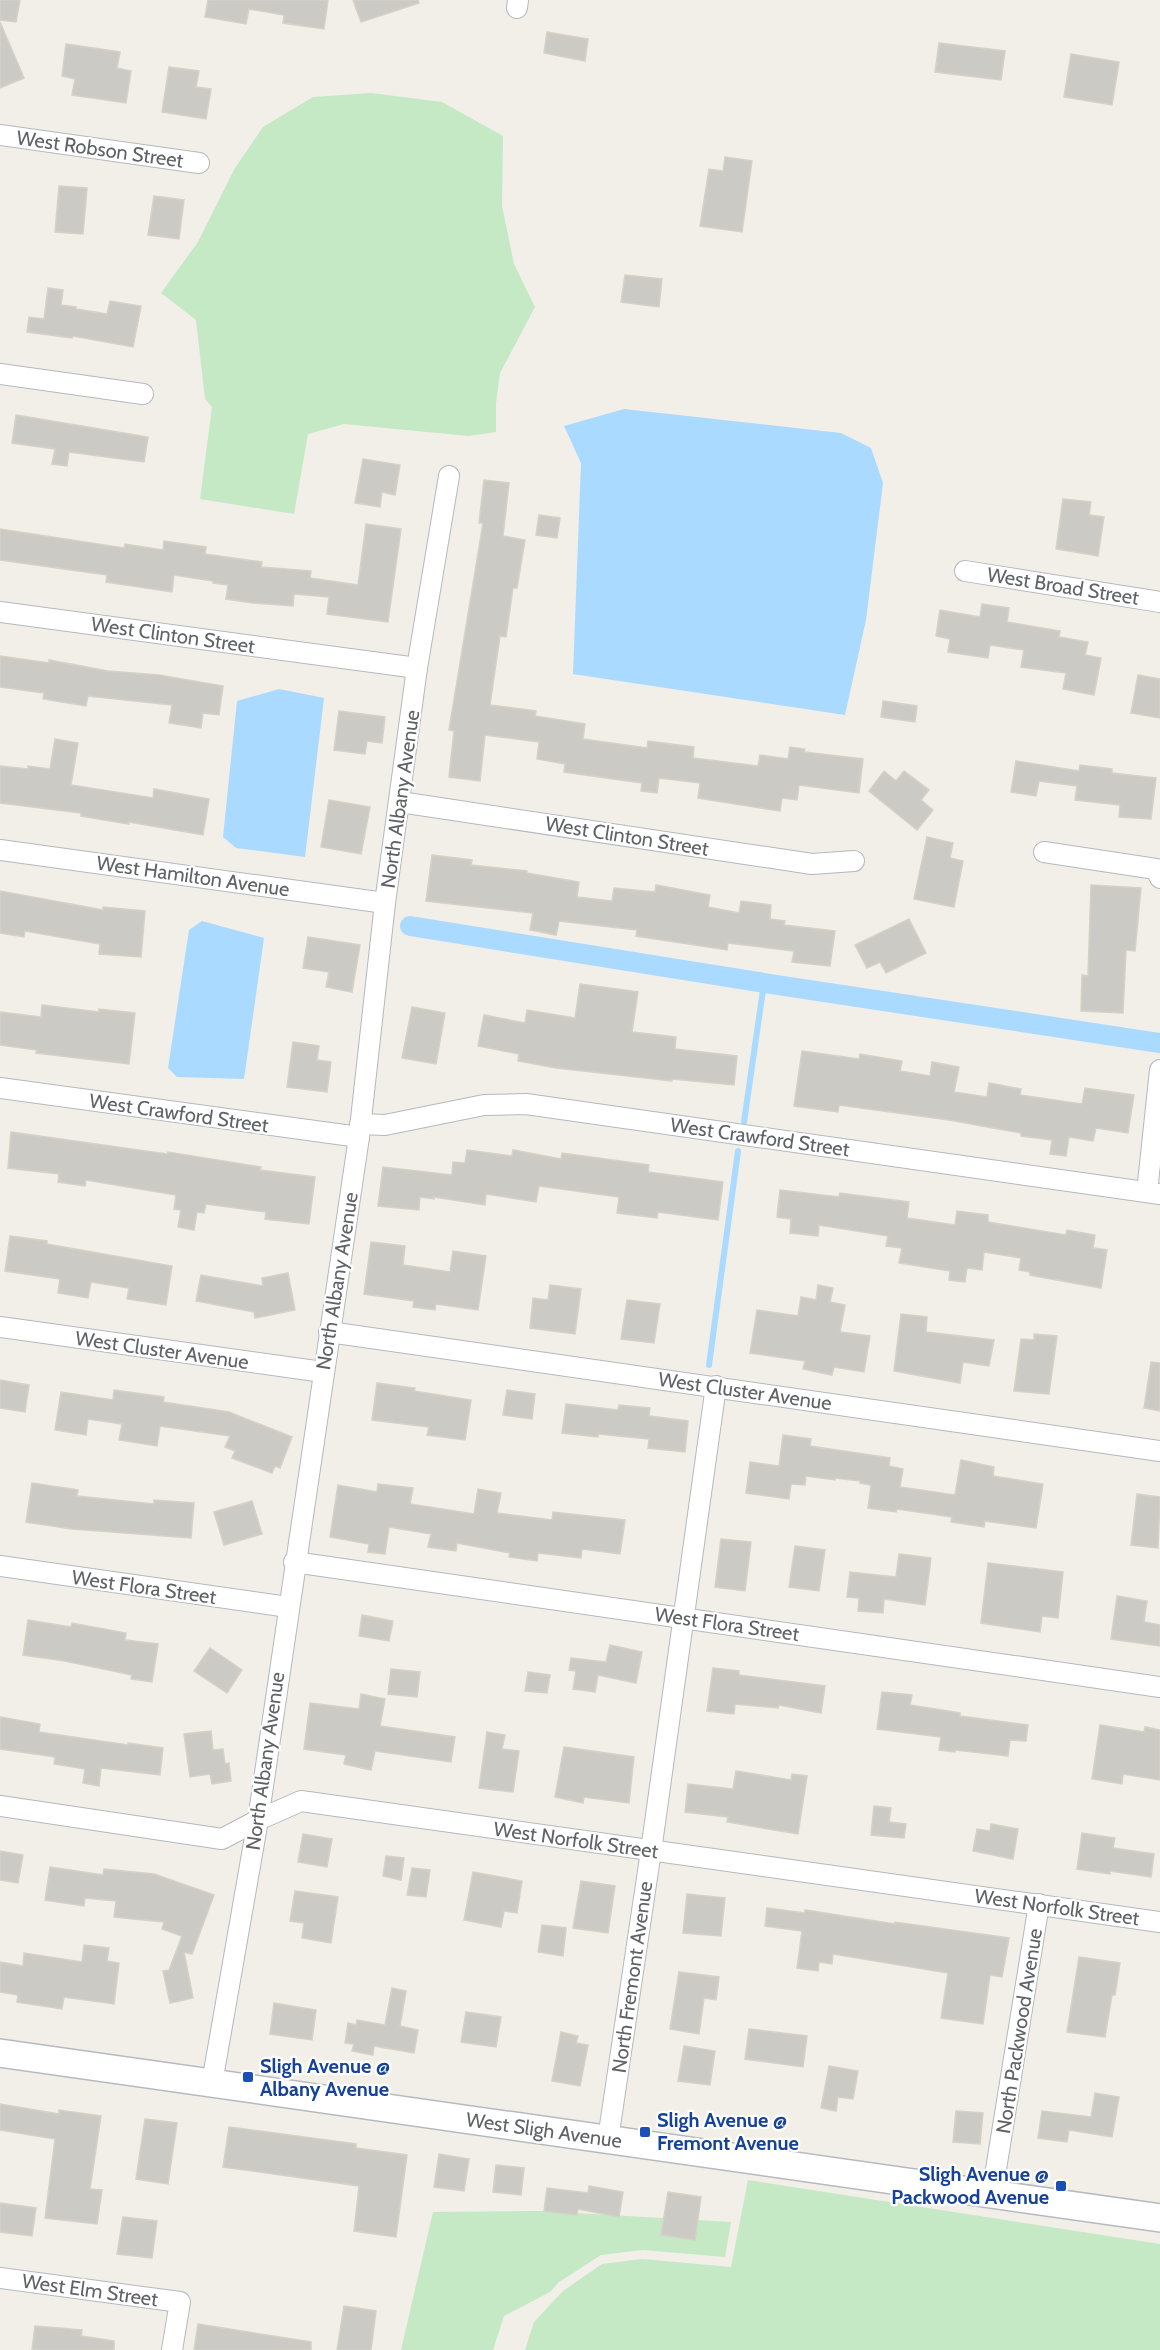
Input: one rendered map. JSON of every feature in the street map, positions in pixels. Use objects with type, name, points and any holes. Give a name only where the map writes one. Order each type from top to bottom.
[{"type":"main road","name":"West Sligh Avenue","points":[[0,2053],[1160,2218]]},
{"type":"street","name":"West Robson Street","points":[[0,135],[199,164]]},
{"type":"street","points":[[0,374],[143,394]]},
{"type":"street","name":"North Albany Avenue","points":[[212,2083],[258,1820],[294,1562],[360,1131],[385,903],[417,668],[449,476]]},
{"type":"street","name":"West Broad Street","points":[[965,571],[1160,602]]},
{"type":"street","name":"West Clinton Street","points":[[0,612],[417,668]]},
{"type":"street","name":"West Clinton Street","points":[[400,802],[812,864],[854,861]]},
{"type":"street","name":"West Hamilton Avenue","points":[[0,850],[385,903]]},
{"type":"street","points":[[1044,852],[1156,869],[1160,878]]},
{"type":"street","points":[[1153,1193],[1160,1070]]},
{"type":"street","name":"West Crawford Street","points":[[0,1088],[360,1131],[484,1105],[526,1104],[1153,1193]]},
{"type":"street","name":"West Cluster Avenue","points":[[0,1327],[323,1372]]},
{"type":"street","name":"West Cluster Avenue","points":[[329,1332],[1160,1451]]},
{"type":"street","name":"North Fremont Avenue","points":[[608,2139],[716,1386]]},
{"type":"street","name":"West Flora Street","points":[[294,1562],[1160,1687]]},
{"type":"street","name":"West Flora Street","points":[[0,1566],[288,1607]]},
{"type":"street","name":"West Norfolk Street","points":[[0,1806],[222,1839],[301,1801],[1160,1922]]},
{"type":"street","name":"North Packwood Avenue","points":[[992,2194],[1039,1904]]},
{"type":"street","name":"West Elm Street","points":[[0,2278],[180,2302],[172,2350]]},
{"type":"green space","points":[[371,93],[442,102],[503,136],[502,206],[514,264],[535,307],[500,373],[496,403],[496,432],[469,436],[344,424],[308,434],[294,514],[200,499],[212,407],[205,399],[196,320],[161,293],[198,242],[235,168],[263,127],[313,97]]},
{"type":"green space","points":[[748,2180],[1160,2244],[1160,2350],[525,2350],[534,2322],[563,2291],[602,2264],[642,2259],[731,2267]]},
{"type":"green space","points":[[540,2211],[731,2222],[725,2257],[643,2250],[601,2255],[559,2282],[550,2292],[504,2316],[493,2350],[401,2350],[433,2212]]},
{"type":"water","points":[[624,409],[841,433],[871,448],[883,483],[866,620],[845,715],[573,674],[581,463],[564,426]]},
{"type":"water","points":[[279,689],[324,698],[305,857],[236,848],[223,837],[237,701]]},
{"type":"water","points":[[202,921],[264,938],[244,1079],[177,1077],[168,1068],[189,930]]},
{"type":"building","points":[[0,0],[20,0],[16,22],[0,20]]},
{"type":"building","points":[[208,0],[328,0],[324,29],[283,23],[284,15],[249,9],[246,24],[205,17]]},
{"type":"building","points":[[353,0],[418,0],[419,3],[361,22]]},
{"type":"building","points":[[0,22],[24,78],[0,88]]},
{"type":"building","points":[[547,32],[588,39],[585,61],[544,53]]},
{"type":"building","points":[[939,43],[1005,51],[1001,80],[935,72]]},
{"type":"building","points":[[66,44],[120,52],[117,68],[131,71],[126,103],[72,95],[75,79],[62,76]]},
{"type":"building","points":[[1071,54],[1119,62],[1112,105],[1064,97]]},
{"type":"building","points":[[169,67],[199,71],[196,87],[211,89],[206,119],[162,112]]},
{"type":"building","points":[[725,157],[752,161],[742,232],[700,226],[709,169],[723,171]]},
{"type":"building","points":[[59,186],[87,188],[83,234],[55,232]]},
{"type":"building","points":[[154,196],[184,200],[179,239],[148,235]]},
{"type":"building","points":[[625,275],[662,279],[659,307],[621,302]]},
{"type":"building","points":[[48,288],[63,290],[61,305],[76,307],[76,309],[107,314],[110,301],[141,306],[133,347],[73,336],[72,338],[27,332],[29,317],[44,319]]},
{"type":"building","points":[[16,415],[148,437],[144,462],[69,452],[67,466],[52,464],[55,449],[12,443]]},
{"type":"building","points":[[363,459],[400,465],[395,495],[382,492],[380,507],[355,503]]},
{"type":"building","points":[[484,480],[509,483],[503,536],[525,540],[517,588],[513,588],[506,637],[500,636],[490,705],[536,711],[535,716],[585,724],[583,739],[647,748],[648,741],[694,747],[693,758],[758,766],[760,755],[788,759],[790,747],[805,749],[804,752],[863,759],[859,793],[799,785],[797,800],[782,798],[780,811],[698,798],[700,783],[659,778],[657,793],[641,791],[642,783],[564,772],[565,764],[537,759],[539,742],[485,735],[480,781],[449,777],[454,731],[449,730],[483,523],[479,523]]},
{"type":"building","points":[[1063,499],[1091,502],[1089,515],[1104,517],[1098,556],[1056,549]]},
{"type":"building","points":[[539,515],[560,518],[557,538],[536,535]]},
{"type":"building","points":[[366,524],[401,529],[388,622],[327,614],[329,597],[294,594],[293,606],[253,603],[226,599],[228,585],[213,583],[213,581],[174,575],[172,592],[106,582],[107,575],[0,560],[0,529],[124,548],[125,544],[163,550],[164,541],[206,547],[205,554],[262,562],[261,567],[311,571],[310,578],[358,585]]},
{"type":"building","points":[[982,604],[1009,608],[1007,622],[1060,631],[1059,637],[1088,642],[1085,655],[1101,658],[1094,695],[1063,689],[1066,673],[1021,667],[1024,650],[990,645],[988,658],[948,652],[950,639],[936,636],[940,610],[980,617]]},
{"type":"building","points":[[0,656],[49,663],[49,660],[108,671],[159,675],[223,686],[219,715],[203,713],[201,728],[169,723],[172,705],[88,696],[86,706],[43,699],[44,693],[0,687]]},
{"type":"building","points":[[1138,675],[1160,679],[1160,718],[1131,713]]},
{"type":"building","points":[[883,701],[917,706],[915,722],[881,717]]},
{"type":"building","points":[[339,711],[385,717],[382,743],[367,741],[365,754],[334,750]]},
{"type":"building","points":[[55,739],[78,743],[71,785],[153,798],[154,789],[209,799],[203,835],[81,816],[81,813],[0,803],[0,766],[50,769]]},
{"type":"building","points":[[1016,761],[1079,771],[1080,765],[1112,769],[1112,773],[1156,778],[1151,819],[1119,817],[1120,805],[1075,800],[1077,786],[1039,781],[1036,796],[1011,792]]},
{"type":"building","points":[[884,771],[896,781],[904,771],[929,790],[921,800],[933,810],[917,830],[869,791]]},
{"type":"building","points":[[329,800],[370,807],[361,854],[321,847]]},
{"type":"building","points":[[927,837],[953,843],[950,858],[963,861],[954,907],[914,899]]},
{"type":"building","points":[[432,855],[472,860],[471,865],[527,871],[527,873],[579,882],[577,897],[612,901],[614,888],[655,892],[656,885],[710,895],[708,907],[739,913],[741,901],[771,905],[770,919],[785,921],[784,925],[835,931],[830,966],[792,962],[794,951],[728,943],[727,950],[636,936],[637,930],[559,921],[556,935],[530,930],[533,913],[426,901]]},
{"type":"building","points":[[1091,885],[1141,888],[1135,951],[1126,950],[1123,1013],[1081,1011],[1082,975],[1088,976]]},
{"type":"building","points":[[0,891],[103,910],[103,907],[145,911],[141,957],[99,954],[100,944],[25,931],[24,937],[0,933]]},
{"type":"building","points":[[909,919],[926,953],[886,973],[880,962],[867,968],[855,945]]},
{"type":"building","points":[[308,937],[360,945],[352,992],[326,987],[329,972],[303,968]]},
{"type":"building","points":[[580,984],[638,992],[632,1032],[676,1037],[675,1049],[737,1056],[734,1085],[672,1079],[672,1081],[556,1068],[518,1061],[519,1054],[478,1046],[484,1015],[525,1023],[527,1010],[575,1018]]},
{"type":"building","points":[[42,1005],[99,1012],[99,1009],[135,1013],[129,1064],[36,1053],[37,1050],[0,1045],[0,1012],[41,1017]]},
{"type":"building","points":[[412,1007],[445,1013],[436,1064],[402,1058]]},
{"type":"building","points":[[293,1042],[319,1046],[317,1060],[331,1062],[327,1092],[287,1087]]},
{"type":"building","points":[[802,1051],[859,1059],[860,1054],[902,1061],[900,1071],[930,1076],[932,1062],[959,1067],[954,1092],[987,1097],[989,1083],[1021,1089],[1020,1095],[1082,1104],[1085,1088],[1134,1095],[1128,1133],[1096,1128],[1093,1141],[1069,1137],[1066,1156],[1050,1154],[1052,1140],[1021,1136],[1021,1133],[949,1120],[839,1105],[838,1112],[794,1106]]},
{"type":"building","points":[[11,1132],[167,1154],[168,1152],[261,1167],[260,1170],[315,1177],[309,1224],[265,1219],[266,1212],[206,1204],[204,1213],[197,1212],[194,1230],[178,1227],[181,1210],[174,1209],[176,1195],[86,1180],[85,1186],[58,1182],[59,1174],[8,1168]]},
{"type":"building","points":[[467,1150],[512,1156],[513,1150],[561,1159],[562,1153],[649,1165],[648,1172],[723,1182],[718,1220],[658,1212],[657,1218],[617,1213],[619,1197],[539,1186],[536,1202],[486,1194],[485,1205],[420,1197],[419,1210],[378,1206],[383,1167],[452,1175],[453,1162],[465,1163]]},
{"type":"building","points":[[780,1190],[839,1197],[840,1193],[909,1202],[907,1218],[955,1225],[957,1211],[988,1215],[988,1222],[1066,1235],[1067,1230],[1095,1235],[1093,1248],[1107,1250],[1101,1288],[1030,1275],[1030,1272],[1019,1270],[1021,1258],[984,1252],[982,1270],[967,1268],[965,1282],[949,1280],[950,1271],[899,1263],[902,1248],[886,1246],[888,1236],[819,1225],[818,1236],[790,1233],[791,1219],[777,1217]]},
{"type":"building","points":[[10,1236],[47,1241],[47,1244],[172,1266],[166,1305],[127,1299],[129,1288],[91,1282],[88,1298],[58,1293],[60,1279],[5,1271]]},
{"type":"building","points":[[371,1242],[405,1246],[403,1265],[450,1272],[453,1251],[486,1256],[478,1310],[436,1304],[435,1310],[413,1307],[414,1301],[364,1294]]},
{"type":"building","points":[[288,1273],[295,1310],[255,1318],[254,1312],[196,1301],[201,1275],[263,1286],[262,1278]]},
{"type":"building","points":[[550,1285],[581,1289],[575,1334],[530,1328],[533,1298],[548,1300]]},
{"type":"building","points":[[818,1285],[833,1288],[830,1302],[845,1305],[840,1332],[870,1336],[864,1372],[834,1367],[832,1375],[803,1369],[805,1361],[750,1353],[757,1310],[798,1316],[801,1297],[816,1300]]},
{"type":"building","points":[[627,1300],[660,1304],[654,1343],[621,1339]]},
{"type":"building","points":[[901,1314],[927,1317],[926,1332],[994,1340],[989,1366],[963,1362],[960,1383],[894,1371]]},
{"type":"building","points":[[1034,1334],[1057,1336],[1049,1394],[1014,1391],[1021,1339],[1034,1340]]},
{"type":"building","points":[[1151,1362],[1160,1363],[1160,1411],[1144,1408]]},
{"type":"building","points":[[0,1380],[29,1385],[25,1412],[0,1408]]},
{"type":"building","points":[[377,1383],[415,1388],[414,1391],[471,1400],[465,1440],[427,1435],[429,1427],[372,1420]]},
{"type":"building","points":[[114,1390],[164,1397],[163,1402],[229,1412],[292,1437],[280,1468],[275,1466],[272,1473],[232,1458],[235,1451],[225,1447],[230,1436],[160,1426],[157,1446],[119,1440],[122,1424],[88,1419],[86,1435],[55,1430],[61,1392],[113,1400]]},
{"type":"building","points":[[507,1390],[535,1394],[532,1419],[503,1415]]},
{"type":"building","points":[[566,1404],[618,1410],[619,1405],[650,1408],[649,1416],[688,1421],[685,1452],[648,1448],[649,1439],[562,1433]]},
{"type":"building","points":[[783,1435],[811,1439],[810,1446],[890,1458],[889,1466],[903,1469],[900,1487],[955,1495],[961,1460],[994,1467],[993,1476],[1043,1484],[1036,1528],[985,1521],[984,1527],[951,1522],[952,1517],[897,1509],[896,1512],[868,1508],[871,1485],[860,1483],[860,1481],[806,1476],[805,1485],[791,1484],[789,1499],[746,1493],[750,1462],[779,1466]]},
{"type":"building","points":[[32,1483],[78,1490],[77,1496],[154,1504],[154,1500],[194,1503],[191,1538],[72,1529],[26,1522]]},
{"type":"building","points":[[378,1484],[413,1488],[410,1504],[474,1514],[478,1489],[501,1493],[497,1513],[552,1520],[553,1512],[625,1520],[620,1554],[582,1549],[581,1558],[538,1553],[537,1561],[509,1557],[510,1553],[457,1543],[456,1551],[428,1547],[431,1534],[389,1527],[385,1554],[368,1552],[369,1544],[330,1537],[338,1485],[377,1492]]},
{"type":"building","points":[[1137,1494],[1160,1497],[1158,1548],[1131,1545]]},
{"type":"building","points":[[252,1501],[262,1534],[224,1545],[214,1512]]},
{"type":"building","points":[[721,1539],[751,1542],[745,1591],[715,1587]]},
{"type":"building","points":[[795,1546],[825,1550],[819,1591],[789,1587]]},
{"type":"building","points":[[899,1554],[931,1558],[925,1605],[884,1599],[883,1613],[858,1611],[859,1598],[847,1597],[850,1572],[896,1577]]},
{"type":"building","points":[[988,1563],[1063,1572],[1058,1618],[1042,1616],[1040,1632],[981,1623]]},
{"type":"building","points":[[1117,1596],[1147,1601],[1144,1622],[1160,1625],[1160,1646],[1111,1639]]},
{"type":"building","points":[[362,1615],[393,1621],[389,1641],[359,1636]]},
{"type":"building","points":[[28,1620],[71,1627],[72,1623],[126,1633],[125,1640],[158,1644],[152,1682],[131,1679],[132,1675],[23,1655]]},
{"type":"building","points":[[610,1645],[642,1652],[636,1683],[598,1675],[595,1692],[573,1689],[576,1671],[569,1670],[571,1658],[606,1662]]},
{"type":"building","points":[[210,1648],[242,1670],[227,1693],[194,1671]]},
{"type":"building","points":[[713,1668],[739,1671],[739,1675],[825,1686],[821,1713],[779,1705],[778,1708],[735,1704],[734,1714],[707,1711]]},
{"type":"building","points":[[391,1669],[420,1672],[417,1697],[388,1694]]},
{"type":"building","points":[[528,1672],[550,1675],[547,1693],[525,1691]]},
{"type":"building","points":[[882,1692],[912,1695],[910,1705],[960,1713],[960,1716],[1028,1725],[1026,1741],[1010,1740],[1008,1756],[955,1750],[955,1752],[939,1750],[941,1737],[877,1729]]},
{"type":"building","points":[[361,1694],[385,1699],[380,1726],[455,1737],[451,1762],[375,1751],[371,1770],[344,1764],[346,1755],[304,1749],[310,1703],[359,1709]]},
{"type":"building","points":[[0,1717],[40,1724],[39,1732],[163,1748],[160,1775],[101,1768],[99,1786],[83,1783],[85,1769],[54,1764],[55,1757],[0,1749]]},
{"type":"building","points":[[1100,1725],[1144,1732],[1145,1727],[1160,1730],[1160,1780],[1123,1774],[1122,1784],[1092,1779]]},
{"type":"building","points":[[211,1731],[213,1750],[223,1749],[225,1764],[229,1763],[231,1781],[212,1784],[210,1774],[190,1777],[184,1734]]},
{"type":"building","points":[[487,1732],[505,1735],[502,1749],[519,1751],[513,1792],[479,1788]]},
{"type":"building","points":[[564,1747],[634,1757],[629,1803],[584,1797],[583,1803],[555,1797]]},
{"type":"building","points":[[736,1771],[791,1780],[792,1774],[807,1776],[798,1834],[727,1822],[728,1817],[685,1812],[688,1784],[733,1789]]},
{"type":"building","points":[[874,1806],[891,1808],[889,1822],[906,1824],[904,1838],[871,1835]]},
{"type":"building","points":[[991,1824],[1018,1829],[1013,1859],[973,1851],[977,1829],[990,1831]]},
{"type":"building","points":[[1082,1833],[1115,1838],[1113,1848],[1154,1854],[1151,1877],[1077,1869]]},
{"type":"building","points":[[303,1834],[332,1839],[327,1867],[298,1862]]},
{"type":"building","points":[[0,1851],[23,1855],[18,1883],[0,1880]]},
{"type":"building","points":[[386,1856],[404,1858],[401,1880],[383,1876]]},
{"type":"building","points":[[50,1867],[103,1875],[104,1869],[154,1874],[214,1895],[192,1954],[184,1952],[193,1998],[170,2003],[163,1971],[169,1970],[182,1936],[162,1929],[164,1922],[114,1917],[116,1901],[85,1898],[84,1906],[45,1900]]},
{"type":"building","points":[[412,1868],[430,1870],[426,1897],[407,1895]]},
{"type":"building","points":[[473,1872],[522,1881],[517,1913],[504,1911],[501,1927],[464,1920]]},
{"type":"building","points":[[581,1881],[615,1886],[608,1933],[573,1928]]},
{"type":"building","points":[[295,1891],[338,1897],[331,1943],[302,1938],[304,1923],[290,1921]]},
{"type":"building","points":[[687,1894],[725,1898],[721,1936],[683,1933]]},
{"type":"building","points":[[767,1908],[805,1913],[805,1910],[1009,1938],[1002,1977],[990,1975],[983,2024],[941,2018],[948,1973],[833,1954],[832,1964],[819,1962],[818,1971],[797,1968],[802,1931],[765,1926]]},
{"type":"building","points":[[542,1925],[566,1928],[563,1956],[538,1952]]},
{"type":"building","points":[[84,1945],[109,1948],[107,1961],[119,1963],[114,2004],[64,1997],[62,2009],[17,2002],[18,1995],[0,1992],[0,1962],[23,1966],[24,1953],[82,1962]]},
{"type":"building","points":[[1079,1957],[1120,1963],[1105,2037],[1067,2032]]},
{"type":"building","points":[[679,1972],[719,1977],[716,2000],[704,1998],[699,2034],[670,2029]]},
{"type":"building","points":[[392,1988],[406,1991],[400,2026],[418,2030],[414,2053],[374,2046],[373,2055],[352,2051],[354,2044],[345,2043],[348,2023],[356,2025],[357,2020],[385,2025]]},
{"type":"building","points":[[274,2003],[316,2010],[312,2040],[270,2034]]},
{"type":"building","points":[[466,2012],[501,2017],[496,2047],[461,2042]]},
{"type":"building","points":[[749,2029],[807,2036],[803,2067],[745,2059]]},
{"type":"building","points":[[561,2032],[578,2036],[576,2043],[588,2045],[580,2086],[552,2081]]},
{"type":"building","points":[[684,2046],[715,2051],[710,2085],[678,2081]]},
{"type":"building","points":[[829,2066],[858,2071],[853,2099],[838,2097],[836,2111],[821,2108]]},
{"type":"building","points":[[1095,2093],[1119,2097],[1112,2137],[1069,2130],[1067,2142],[1038,2138],[1042,2111],[1091,2117]]},
{"type":"building","points":[[0,2104],[59,2114],[59,2110],[101,2116],[90,2189],[102,2190],[97,2224],[45,2218],[55,2139],[0,2130]]},
{"type":"building","points":[[956,2111],[983,2113],[980,2144],[953,2142]]},
{"type":"building","points":[[145,2119],[177,2123],[168,2184],[136,2179]]},
{"type":"building","points":[[229,2127],[356,2144],[356,2148],[407,2155],[396,2237],[354,2231],[359,2186],[223,2167]]},
{"type":"building","points":[[439,2154],[469,2159],[464,2191],[434,2187]]},
{"type":"building","points":[[496,2165],[524,2168],[521,2195],[493,2192]]},
{"type":"building","points":[[589,2186],[623,2192],[619,2217],[578,2209],[577,2215],[544,2211],[547,2188],[588,2193]]},
{"type":"building","points":[[668,2192],[701,2197],[695,2240],[661,2235]]},
{"type":"building","points":[[0,2203],[36,2208],[32,2236],[0,2232]]},
{"type":"building","points":[[123,2217],[157,2221],[152,2258],[117,2254]]},
{"type":"building","points":[[344,2306],[376,2311],[371,2350],[337,2350]]},
{"type":"building","points":[[198,2324],[311,2342],[311,2350],[194,2350]]},
{"type":"building","points":[[35,2326],[82,2330],[81,2336],[114,2341],[114,2350],[32,2350]]},
{"type":"waterway","points":[[410,926],[1160,1043]]},
{"type":"waterway","points":[[744,1122],[764,983]]},
{"type":"waterway","points":[[709,1365],[738,1151]]},
{"type":"place","name":"Sligh Avenue @ Albany Avenue","points":[[248,2077]]},
{"type":"place","name":"Sligh Avenue @ Fremont Avenue","points":[[645,2132]]},
{"type":"place","name":"Sligh Avenue @ Packwood Avenue","points":[[1061,2186]]}]
